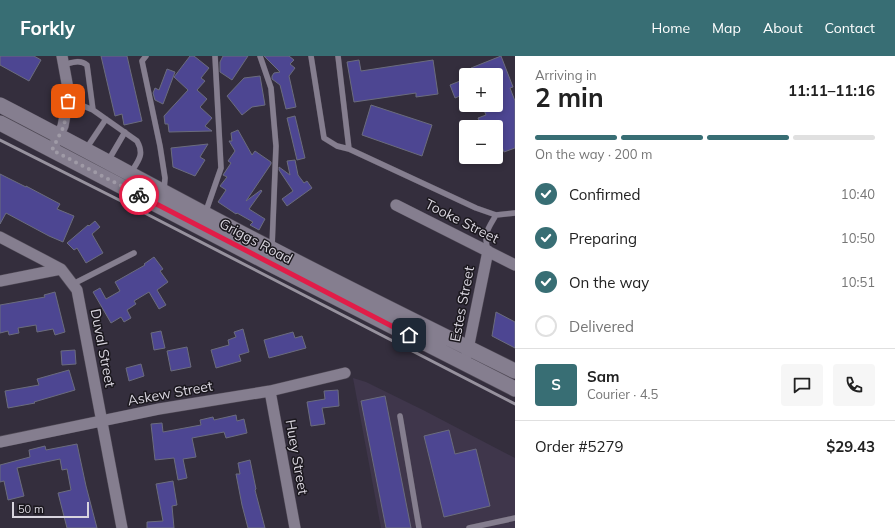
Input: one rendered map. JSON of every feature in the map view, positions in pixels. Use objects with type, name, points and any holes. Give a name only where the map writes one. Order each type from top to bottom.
[{"type":"main road","name":"Griggs Road","points":[[0,105],[59,135],[205,214],[271,257],[464,363],[515,389]]},
{"type":"main road","name":"Griggs Road","points":[[0,124],[271,257],[383,307],[515,371]]},
{"type":"street","points":[[52,150],[64,126],[69,94],[62,60]]},
{"type":"street","name":"Tooke Street","points":[[396,204],[515,265]]},
{"type":"street","name":"Duval Street","points":[[0,237],[61,269],[77,290],[122,528]]},
{"type":"street","name":"Estes Street","points":[[464,363],[469,348],[488,251]]},
{"type":"street","points":[[0,281],[61,269]]},
{"type":"street","name":"Askew Street","points":[[0,442],[160,409],[270,391],[345,373]]},
{"type":"street","name":"Huey Street","points":[[270,391],[295,528]]},
{"type":"lane","points":[[146,56],[142,61],[160,146],[165,178],[163,192]]},
{"type":"lane","points":[[205,214],[221,168],[215,56]]},
{"type":"lane","points":[[260,56],[271,88],[276,146],[271,257]]},
{"type":"lane","points":[[311,56],[324,138],[337,146],[348,149],[476,208],[496,214],[515,213]]},
{"type":"lane","points":[[338,56],[348,149]]},
{"type":"lane","points":[[62,60],[84,62],[87,65],[93,110]]},
{"type":"lane","points":[[68,101],[93,110],[137,141],[141,148],[141,156],[130,174]]},
{"type":"lane","points":[[85,149],[106,119]]},
{"type":"lane","points":[[108,162],[125,132]]},
{"type":"lane","points":[[488,251],[484,240],[486,232],[496,214]]},
{"type":"lane","points":[[73,284],[134,252]]},
{"type":"lane","points":[[400,416],[419,528]]},
{"type":"lane","points":[[469,528],[515,518]]},
{"type":"shaded area","points":[[353,378],[366,382],[423,410],[515,458],[515,528],[381,528]]},
{"type":"building","points":[[0,56],[34,56],[41,60],[29,81],[0,65]]},
{"type":"building","points":[[101,56],[127,56],[142,121],[124,125],[122,114],[115,116]]},
{"type":"building","points":[[190,56],[194,56],[209,68],[201,78],[205,81],[197,90],[207,99],[200,107],[212,118],[205,126],[212,131],[169,132],[168,124],[165,124],[164,116],[188,90],[174,77]]},
{"type":"building","points":[[223,56],[248,56],[232,80],[220,72],[220,62]]},
{"type":"building","points":[[264,56],[289,56],[294,60],[290,64],[295,68],[289,76],[296,107],[286,109],[280,85],[272,79],[274,73],[280,72]]},
{"type":"building","points":[[501,56],[513,87],[510,88],[515,101],[515,148],[504,152],[503,120],[479,120],[478,118],[486,115],[485,112],[503,112],[503,68],[471,68]]},
{"type":"building","points":[[359,60],[361,71],[433,60],[438,94],[416,97],[416,93],[354,102],[347,62]]},
{"type":"building","points":[[167,69],[175,72],[163,104],[155,100],[153,93],[155,88],[159,90]]},
{"type":"building","points":[[260,76],[265,105],[252,107],[242,115],[227,96],[244,78]]},
{"type":"building","points":[[459,81],[459,96],[455,98],[450,85]]},
{"type":"building","points":[[371,105],[432,125],[422,156],[362,135]]},
{"type":"building","points":[[295,116],[305,158],[297,160],[287,118]]},
{"type":"building","points":[[238,130],[252,155],[255,151],[271,162],[246,201],[261,190],[262,191],[249,209],[265,219],[259,230],[250,225],[253,222],[237,213],[236,214],[218,202],[226,190],[220,186],[227,177],[223,175],[231,163],[228,161],[235,151],[229,141],[232,141],[231,133]]},
{"type":"building","points":[[208,144],[200,157],[205,160],[195,176],[173,167],[171,148]]},
{"type":"building","points":[[295,160],[298,175],[304,183],[307,181],[312,188],[287,206],[282,199],[293,191],[279,170],[279,167],[290,175],[287,161]]},
{"type":"building","points":[[0,174],[60,204],[57,209],[74,216],[63,242],[6,213],[0,224]]},
{"type":"building","points":[[95,221],[100,227],[92,234],[103,253],[86,263],[77,248],[74,250],[67,243]]},
{"type":"building","points":[[154,257],[163,269],[160,271],[168,282],[157,290],[166,305],[159,309],[149,292],[134,301],[136,304],[127,310],[131,318],[124,322],[121,317],[111,323],[93,292],[100,288],[106,299],[120,291],[115,282],[145,265],[144,264]]},
{"type":"building","points":[[55,292],[65,332],[55,335],[53,329],[37,332],[36,325],[18,328],[19,333],[9,335],[8,331],[0,333],[0,305],[45,297],[44,295]]},
{"type":"building","points":[[496,312],[515,322],[515,348],[492,336]]},
{"type":"building","points":[[243,329],[249,352],[239,355],[241,361],[216,368],[211,350],[229,345],[228,340],[236,337],[234,332]]},
{"type":"building","points":[[161,331],[165,348],[154,350],[151,333]]},
{"type":"building","points":[[293,332],[295,338],[302,336],[306,348],[269,358],[264,340]]},
{"type":"building","points":[[187,347],[191,367],[171,371],[167,351]]},
{"type":"building","points":[[75,350],[76,364],[62,365],[61,351]]},
{"type":"building","points":[[141,364],[144,376],[129,381],[126,368]]},
{"type":"building","points":[[69,370],[75,390],[34,402],[35,403],[8,408],[5,391],[39,385],[37,379]]},
{"type":"building","points":[[338,390],[339,406],[322,408],[325,424],[311,426],[307,402],[325,399],[324,391]]},
{"type":"building","points":[[385,396],[411,528],[386,528],[361,401]]},
{"type":"building","points":[[236,415],[237,421],[244,419],[247,433],[226,438],[224,432],[192,438],[196,457],[183,459],[187,478],[178,480],[174,458],[155,460],[151,424],[162,423],[163,432],[201,425],[200,420],[213,417],[214,420]]},
{"type":"building","points":[[449,430],[455,454],[476,449],[490,506],[444,517],[424,436]]},
{"type":"building","points":[[77,444],[97,528],[67,528],[58,493],[71,490],[67,469],[62,470],[60,459],[17,468],[24,496],[8,500],[4,481],[0,482],[0,465],[30,457],[29,450],[45,446],[46,450]]},
{"type":"building","points":[[250,460],[255,490],[265,528],[248,528],[242,505],[236,474],[240,474],[238,463]]},
{"type":"building","points":[[173,481],[177,505],[172,506],[174,528],[147,528],[147,522],[163,521],[156,484]]},
{"type":"railway","points":[[0,140],[515,404]]},
{"type":"way so far","points":[[68,101],[64,126],[52,150],[139,195]]},
{"type":"route","points":[[139,195],[409,335]]}]
